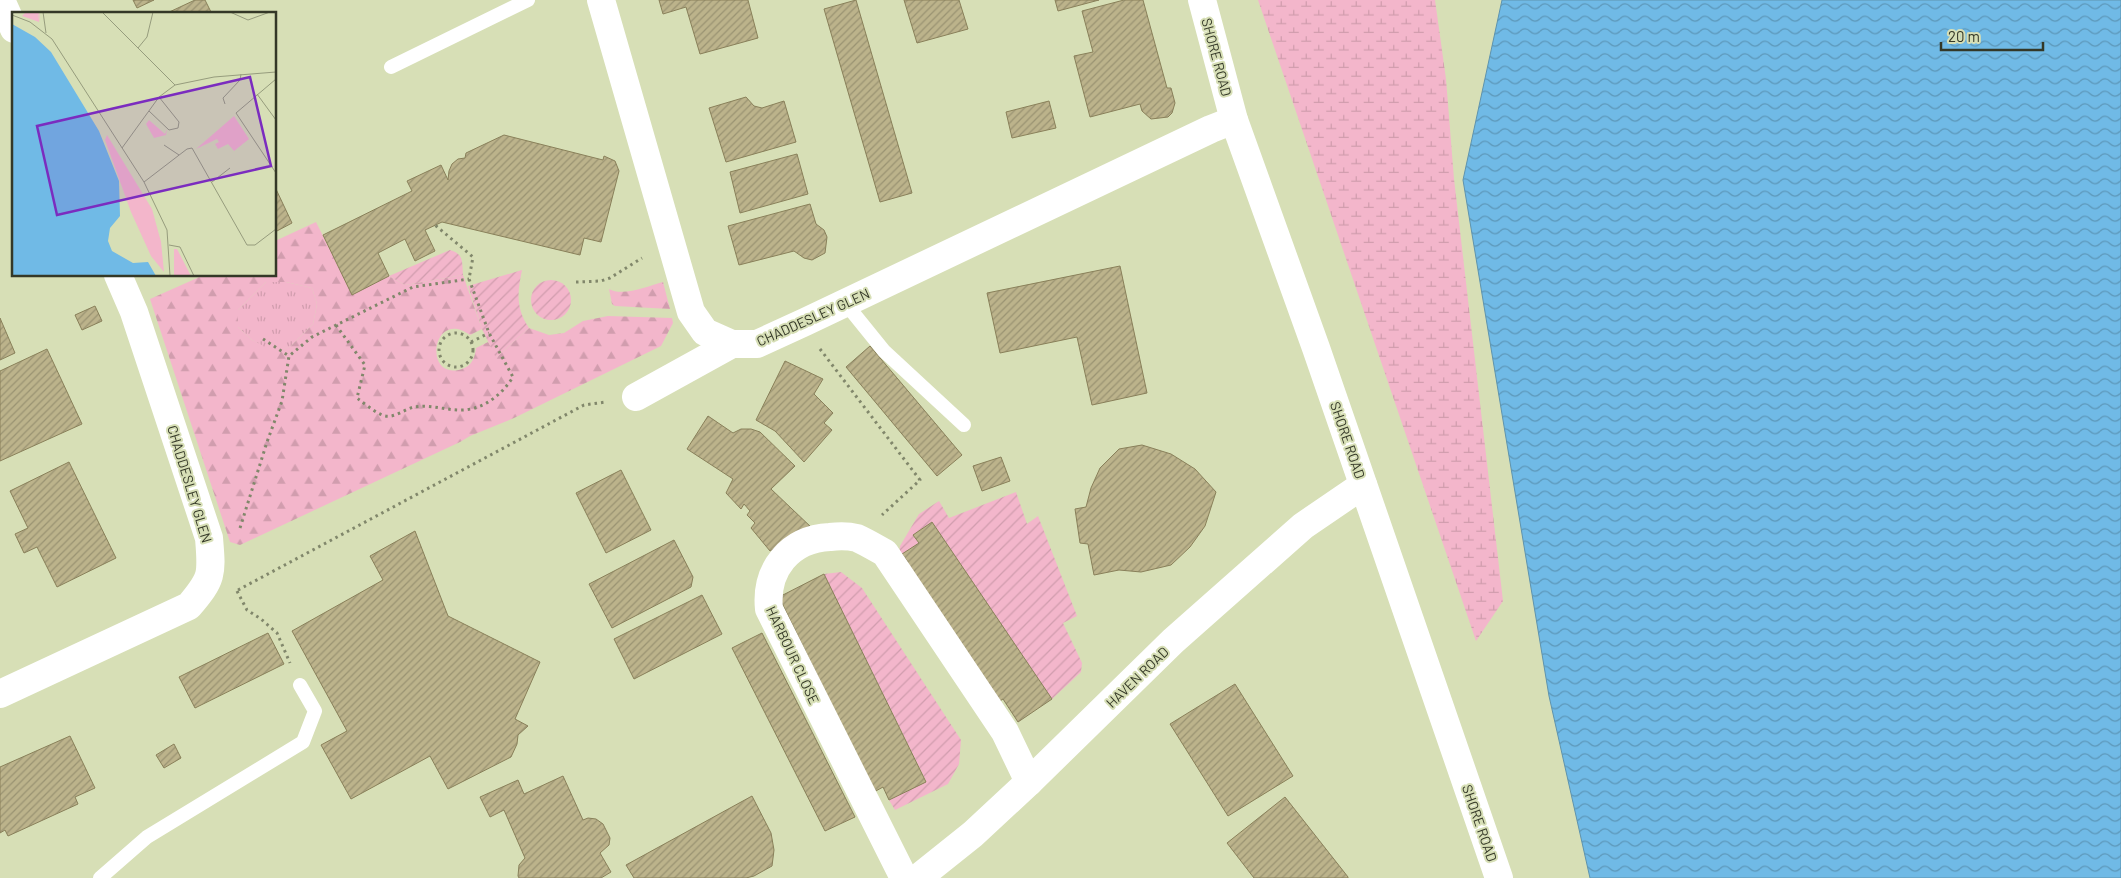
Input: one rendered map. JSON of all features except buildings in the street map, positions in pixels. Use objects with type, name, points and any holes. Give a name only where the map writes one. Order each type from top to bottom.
[{"type":"street","points":[[2,0],[12,24]]},
{"type":"street","name":"CHADDESLEY GLEN","points":[[601,0],[691,312],[705,332],[732,344],[756,344],[846,304],[1210,129],[1234,120]]},
{"type":"street","name":"SHORE ROAD","points":[[1202,0],[1234,120],[1499,878]]},
{"type":"street","name":"CHADDESLEY GLEN","points":[[0,694],[189,606],[206,586],[212,568],[209,538],[134,312],[118,276]]},
{"type":"street","points":[[636,397],[732,344]]},
{"type":"street","name":"HAVEN ROAD","points":[[918,878],[973,834],[1173,642],[1303,526],[1363,485]]},
{"type":"street","name":"HARBOUR CLOSE","points":[[904,878],[769,609],[767,592],[772,576],[778,564],[791,552],[805,542],[818,538],[856,538],[884,553],[1005,732],[1029,782]]},
{"type":"lane","points":[[391,67],[528,0]]},
{"type":"lane","points":[[846,304],[884,351],[964,425]]},
{"type":"lane","points":[[100,878],[147,837],[303,742],[315,711],[300,685]]},
{"type":"path","points":[[336,325],[365,365],[357,398],[383,416],[398,415],[412,408],[432,406],[464,410],[482,405],[503,392],[513,376],[489,333],[469,279],[473,257],[435,225]]},
{"type":"path","points":[[576,282],[600,281],[610,278]]},
{"type":"path","points":[[238,534],[267,442],[282,402],[288,356],[312,337],[412,287],[469,279]]},
{"type":"path","points":[[805,322],[813,341],[920,480],[856,538]]},
{"type":"path","points":[[453,332],[464,334],[471,342],[472,354],[470,359],[460,366],[449,365],[441,358],[438,346],[448,334],[453,332]]},
{"type":"path","points":[[471,342],[489,333]]},
{"type":"path","points":[[263,339],[288,356]]},
{"type":"path","points":[[206,586],[236,591],[584,405],[636,397]]},
{"type":"path","points":[[236,591],[247,610],[277,633],[300,685]]},
{"type":"green space","points":[[1258,0],[1435,0],[1446,79],[1454,179],[1503,601],[1476,641]]},
{"type":"green space","points":[[316,222],[352,294],[389,276],[405,285],[463,275],[482,329],[470,335],[457,329],[447,330],[440,337],[437,346],[437,357],[441,365],[449,370],[462,369],[468,366],[474,358],[476,348],[488,342],[497,357],[529,328],[549,335],[564,333],[583,321],[608,316],[672,318],[673,323],[661,346],[514,418],[470,436],[240,545],[230,542],[150,299],[202,276],[276,276],[276,241]],"holes":[[[266,282],[286,282],[312,288],[317,304],[313,324],[291,346],[275,352],[252,340],[238,327],[238,310]]]},
{"type":"green space","points":[[450,250],[460,256],[463,275],[405,285],[389,276]]},
{"type":"green space","points":[[522,270],[519,300],[522,314],[529,328],[496,358],[482,329],[468,286]]},
{"type":"green space","points":[[555,280],[562,283],[568,289],[571,300],[570,308],[562,317],[555,320],[547,320],[540,317],[532,308],[531,296],[534,289],[543,281]]},
{"type":"green space","points":[[266,282],[286,282],[312,288],[317,304],[313,324],[291,346],[275,353],[252,340],[238,327],[238,310]]},
{"type":"green space","points":[[663,282],[670,309],[615,306],[612,304],[609,289],[621,292]]},
{"type":"green space","points":[[1016,492],[1027,524],[1038,516],[1077,616],[1063,623],[1082,663],[1081,672],[1052,699],[932,522],[913,535],[919,543],[903,554],[908,562],[902,567],[899,557],[900,546],[919,514],[939,501],[949,518]]},
{"type":"green space","points":[[841,572],[862,588],[961,740],[959,764],[948,784],[895,810],[889,800],[926,781],[824,574]]},
{"type":"water","points":[[1502,0],[2121,0],[2121,878],[1590,878],[1549,696],[1463,180]]}]
